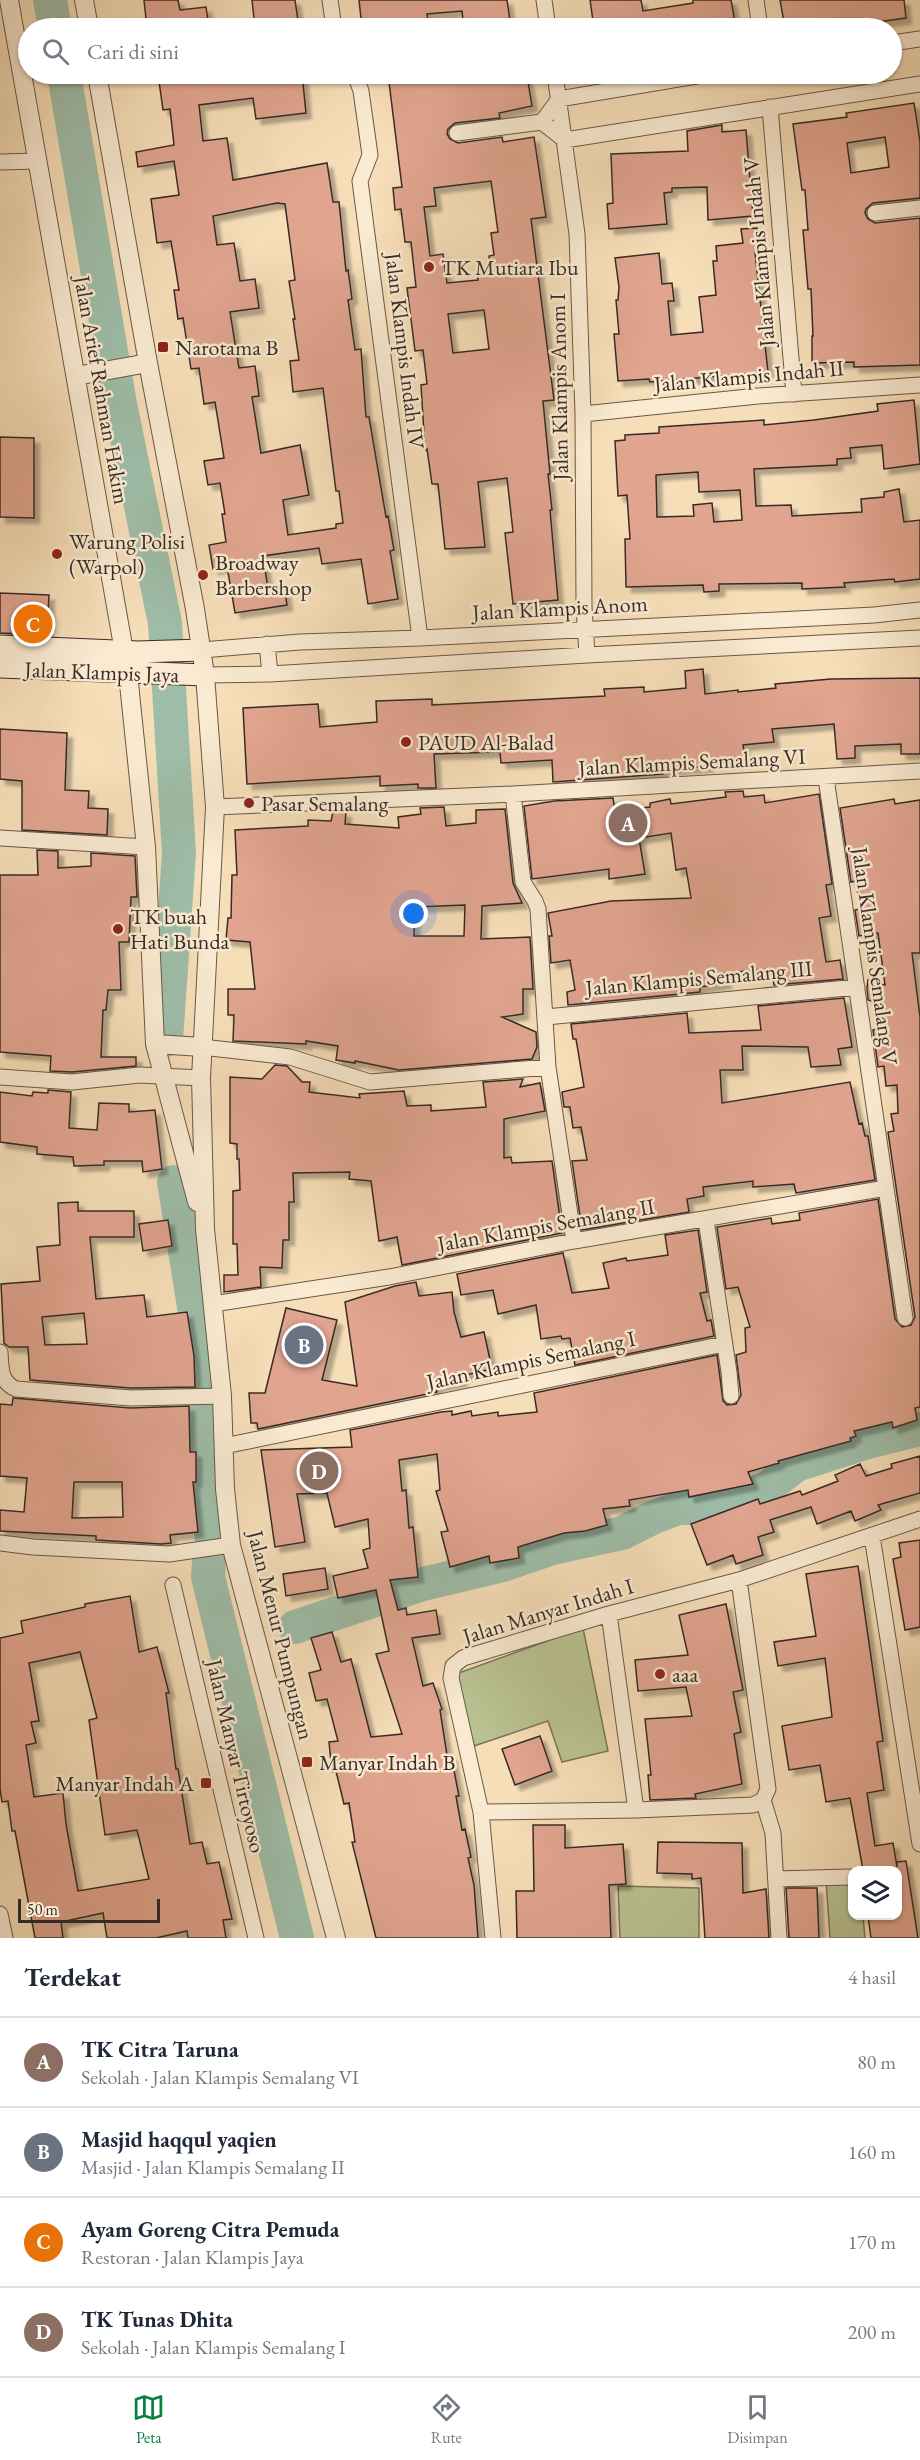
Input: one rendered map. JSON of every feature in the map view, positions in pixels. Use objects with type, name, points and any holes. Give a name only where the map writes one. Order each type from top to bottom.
[{"type":"main road","name":"Jalan Klampis Jaya","points":[[0,646],[131,652],[194,650]]},
{"type":"main road","name":"Jalan Klampis Jaya","points":[[0,667],[196,676]]},
{"type":"street","name":"Jalan Arief Rahman Hakim","points":[[9,0],[18,52]]},
{"type":"street","points":[[84,0],[87,18]]},
{"type":"street","points":[[330,0],[333,18]]},
{"type":"street","points":[[544,0],[547,18]]},
{"type":"street","points":[[756,0],[759,18]]},
{"type":"street","points":[[902,41],[920,39]]},
{"type":"street","name":"Jalan Arief Rahman Hakim","points":[[24,84],[131,652],[146,847],[155,1044],[163,1076]]},
{"type":"street","points":[[0,1077],[72,1082],[140,1075],[201,1078],[215,807],[194,650],[148,363],[99,84]]},
{"type":"street","name":"Jalan Klampis Indah IV","points":[[359,84],[370,155],[360,181],[420,638]]},
{"type":"street","name":"Jalan Klampis Anom I","points":[[557,84],[577,243],[583,414],[587,655]]},
{"type":"street","points":[[457,133],[542,122],[560,99],[649,84]]},
{"type":"street","points":[[542,122],[565,140],[920,84]]},
{"type":"street","name":"Jalan Klampis Indah V","points":[[770,107],[794,394]]},
{"type":"street","points":[[0,162],[37,161]]},
{"type":"street","points":[[875,213],[920,208]]},
{"type":"street","points":[[80,375],[148,363]]},
{"type":"street","name":"Jalan Klampis Indah II","points":[[583,414],[794,394],[920,385]]},
{"type":"street","name":"Jalan Klampis Anom","points":[[194,650],[267,644],[874,615],[920,610]]},
{"type":"street","points":[[196,676],[270,674],[920,638]]},
{"type":"street","points":[[267,644],[270,674]]},
{"type":"street","name":"Jalan Klampis Semalang VI","points":[[215,807],[513,794],[920,771]]},
{"type":"street","name":"Jalan Klampis Semalang V","points":[[826,778],[904,1318]]},
{"type":"street","points":[[513,794],[523,882],[536,901],[538,909],[548,1067],[574,1241]]},
{"type":"street","points":[[0,838],[146,847]]},
{"type":"street","name":"Jalan Klampis Semalang III","points":[[546,1017],[857,987]]},
{"type":"street","points":[[155,1044],[202,1047],[290,1058],[370,1082],[548,1067]]},
{"type":"street","name":"Jalan Menur Pumpungan","points":[[163,1076],[205,1229]]},
{"type":"street","name":"Jalan Menur Pumpungan","points":[[201,1078],[205,1229],[213,1304],[209,1397],[224,1446],[225,1489],[222,1547],[251,1627],[336,1938]]},
{"type":"street","name":"Jalan Klampis Semalang II","points":[[213,1304],[389,1277],[574,1241],[886,1188]]},
{"type":"street","points":[[706,1220],[731,1396]]},
{"type":"street","name":"Jalan Klampis Semalang I","points":[[224,1446],[724,1344]]},
{"type":"street","points":[[0,1352],[2,1385],[16,1389],[131,1398],[209,1397]]},
{"type":"street","name":"Jalan Manyar Indah I","points":[[493,1938],[481,1812],[451,1678],[453,1666],[464,1658],[609,1614],[739,1580],[920,1519]]},
{"type":"street","points":[[872,1536],[919,1825],[920,1844]]},
{"type":"street","points":[[0,1543],[33,1547],[170,1554],[222,1547]]},
{"type":"street","points":[[481,1812],[636,1810],[753,1805],[763,1800],[768,1789],[739,1580]]},
{"type":"street","name":"Jalan Manyar Tirtoyoso","points":[[173,1585],[256,1938]]},
{"type":"street","points":[[609,1614],[636,1810]]},
{"type":"street","points":[[763,1800],[773,1833],[779,1938]]},
{"type":"street","points":[[776,1879],[848,1877]]},
{"type":"street","points":[[0,1914],[5,1938]]},
{"type":"green space","points":[[583,1628],[608,1751],[562,1762],[548,1721],[474,1746],[456,1674]]},
{"type":"green space","points":[[848,1878],[848,1920],[863,1920],[865,1938],[830,1938],[826,1880]]},
{"type":"green space","points":[[618,1886],[699,1888],[699,1938],[620,1938]]},
{"type":"building","points":[[144,0],[178,0],[180,10],[206,7],[208,18],[146,18]]},
{"type":"building","points":[[252,0],[295,0],[298,18],[254,18]]},
{"type":"building","points":[[359,0],[507,0],[510,18],[463,18],[462,11],[427,14],[428,18],[361,18]]},
{"type":"building","points":[[590,0],[641,0],[643,11],[693,3],[693,0],[731,0],[734,18],[593,18]]},
{"type":"building","points":[[780,0],[904,0],[906,18],[902,19],[783,18]]},
{"type":"building","points":[[159,84],[303,84],[306,113],[256,119],[253,98],[199,105],[203,141],[227,138],[233,180],[327,163],[333,202],[339,202],[346,271],[348,270],[352,299],[348,300],[355,350],[361,349],[366,417],[369,417],[394,550],[390,551],[398,599],[368,604],[361,559],[322,564],[319,548],[263,556],[268,589],[284,586],[287,605],[235,613],[227,566],[213,569],[209,545],[226,542],[222,514],[225,514],[220,483],[208,485],[204,461],[224,458],[215,402],[204,404],[199,368],[191,369],[183,318],[178,319],[174,290],[179,290],[171,241],[157,243],[151,199],[179,195],[174,161],[138,167],[136,152],[174,145],[170,109],[163,110]],"holes":[[[277,203],[285,204],[295,280],[289,281],[299,360],[290,361],[293,392],[323,388],[336,491],[339,491],[343,523],[336,524],[336,528],[288,535],[283,500],[309,495],[300,445],[261,453],[252,397],[259,396],[255,366],[239,368],[230,312],[259,308],[255,279],[240,281],[234,243],[217,245],[213,216]]]},
{"type":"building","points":[[389,84],[528,84],[532,106],[499,113],[500,118],[455,123],[448,129],[447,134],[450,139],[458,143],[502,137],[503,142],[534,137],[546,217],[531,219],[554,400],[543,401],[558,600],[513,604],[505,533],[513,532],[507,478],[478,482],[485,547],[445,549],[438,484],[432,484],[427,449],[425,450],[421,385],[427,384],[423,350],[415,351],[407,288],[416,287],[411,242],[405,242],[401,209],[395,210],[393,188],[402,187]],"holes":[[[491,181],[498,232],[491,233],[494,255],[489,256],[491,272],[477,274],[478,280],[447,283],[443,254],[430,256],[424,207],[436,206],[434,188]],[[484,310],[489,349],[453,353],[448,314]]]},
{"type":"building","points":[[914,103],[920,142],[920,198],[873,203],[865,213],[868,219],[875,223],[920,218],[920,365],[854,367],[854,362],[812,363],[811,289],[808,289],[803,230],[808,230],[805,190],[802,190],[793,124],[847,117],[846,113]],"holes":[[[885,137],[889,167],[851,173],[847,143]]]},
{"type":"building","points":[[722,125],[722,132],[746,130],[753,216],[708,220],[707,187],[672,188],[672,192],[664,193],[667,224],[609,229],[607,204],[613,203],[611,154],[688,151],[687,131]]},
{"type":"building","points":[[757,228],[758,252],[755,252],[768,372],[650,382],[649,379],[618,381],[614,334],[619,334],[616,300],[618,300],[619,287],[615,258],[659,253],[662,284],[672,283],[674,301],[668,301],[671,335],[703,332],[699,297],[716,295],[713,261],[717,261],[716,246],[743,243],[741,229]]},
{"type":"building","points":[[914,400],[920,464],[884,469],[882,445],[850,448],[851,458],[837,459],[837,465],[754,469],[756,506],[791,505],[792,516],[862,512],[861,499],[884,497],[884,492],[899,489],[904,522],[920,520],[920,579],[844,583],[845,587],[802,589],[802,583],[719,584],[719,591],[704,592],[703,585],[626,587],[625,539],[630,539],[627,495],[618,496],[615,441],[625,440],[625,435],[659,433],[659,427],[764,420],[764,425],[814,420],[878,411],[877,404]],"holes":[[[698,472],[699,492],[740,490],[742,520],[714,522],[712,503],[693,505],[694,516],[657,517],[656,475]]]},
{"type":"building","points":[[0,437],[34,438],[34,518],[0,517]]},
{"type":"building","points":[[0,593],[49,595],[47,635],[0,633]]},
{"type":"building","points":[[703,669],[705,694],[776,688],[775,684],[831,679],[920,678],[920,754],[901,754],[901,744],[855,746],[855,758],[837,759],[834,724],[772,729],[774,742],[743,745],[745,758],[707,763],[708,766],[662,770],[663,774],[553,782],[552,760],[501,763],[500,752],[434,754],[436,788],[418,788],[418,784],[380,786],[380,776],[247,784],[243,708],[318,704],[320,727],[377,722],[376,701],[432,699],[432,705],[605,696],[604,689],[644,687],[644,692],[686,688],[685,671]]},
{"type":"building","points":[[0,729],[67,733],[65,790],[89,791],[88,808],[108,809],[107,835],[22,830],[22,781],[0,779]]},
{"type":"building","points":[[743,791],[744,797],[764,795],[765,803],[819,794],[832,884],[826,885],[831,916],[819,918],[826,962],[840,960],[843,979],[774,985],[771,969],[724,973],[726,983],[700,987],[700,992],[568,1005],[567,992],[575,990],[570,960],[551,963],[549,936],[552,936],[548,913],[611,901],[691,898],[686,868],[676,870],[671,833],[639,838],[645,874],[609,879],[609,869],[532,879],[524,806],[554,801],[613,798],[615,811],[650,807],[650,803],[670,799],[671,804],[726,797],[725,792]]},
{"type":"building","points":[[894,799],[895,804],[920,800],[920,953],[912,953],[920,1017],[920,1407],[915,1408],[917,1420],[893,1428],[892,1422],[854,1431],[856,1436],[850,1438],[851,1441],[778,1461],[779,1463],[748,1472],[753,1484],[689,1497],[688,1490],[629,1500],[630,1506],[603,1509],[607,1525],[585,1531],[564,1533],[518,1547],[519,1558],[490,1563],[489,1556],[450,1567],[441,1532],[448,1531],[436,1491],[440,1490],[437,1454],[399,1460],[402,1491],[406,1490],[409,1528],[413,1527],[418,1577],[390,1580],[398,1610],[406,1608],[407,1615],[436,1610],[440,1634],[412,1638],[423,1686],[433,1683],[442,1709],[440,1710],[447,1755],[451,1755],[459,1796],[456,1796],[462,1830],[465,1829],[471,1857],[468,1858],[474,1885],[478,1938],[376,1938],[352,1842],[355,1842],[349,1803],[344,1804],[336,1771],[332,1772],[329,1742],[338,1741],[327,1699],[316,1701],[309,1673],[321,1670],[311,1638],[332,1632],[341,1662],[351,1659],[371,1737],[402,1734],[376,1654],[389,1651],[376,1590],[338,1598],[333,1576],[368,1568],[363,1550],[370,1548],[368,1519],[335,1527],[327,1493],[297,1494],[305,1542],[275,1547],[261,1450],[352,1447],[350,1430],[441,1412],[452,1411],[452,1415],[471,1411],[472,1416],[498,1412],[498,1416],[537,1412],[534,1393],[717,1355],[723,1401],[727,1405],[736,1404],[741,1395],[736,1355],[746,1352],[745,1328],[750,1327],[738,1287],[726,1289],[717,1227],[771,1218],[772,1224],[800,1220],[799,1213],[878,1199],[895,1319],[902,1327],[911,1325],[915,1317],[888,1132],[894,1131],[891,1114],[898,1113],[897,1085],[886,1086],[884,1066],[878,1067],[873,1030],[883,1028],[879,1003],[868,1000],[868,980],[885,985],[878,933],[859,936],[855,910],[860,909],[856,881],[851,882],[840,808]]},
{"type":"building","points":[[444,807],[446,826],[476,823],[476,810],[505,809],[513,883],[522,903],[482,906],[481,939],[530,937],[533,989],[523,989],[523,1014],[502,1017],[536,1032],[537,1047],[532,1059],[399,1070],[355,1061],[355,1063],[336,1060],[338,1046],[306,1041],[306,1044],[233,1041],[234,1015],[228,1015],[228,989],[255,989],[250,942],[226,940],[228,918],[231,918],[232,875],[237,875],[235,830],[308,826],[308,820],[331,821],[333,812],[346,812],[345,824],[399,828],[398,817],[421,814],[420,808]],"holes":[[[465,905],[464,936],[414,936],[415,907]]]},
{"type":"building","points":[[37,850],[58,851],[58,868],[91,866],[91,853],[135,856],[137,897],[131,897],[129,942],[119,942],[121,990],[108,990],[106,1010],[103,1010],[101,1057],[136,1057],[136,1066],[72,1072],[50,1071],[51,1056],[0,1052],[0,875],[38,875]]},
{"type":"building","points":[[844,998],[852,1047],[838,1049],[841,1065],[811,1067],[808,1047],[742,1046],[743,1070],[720,1070],[722,1103],[850,1082],[859,1124],[862,1123],[865,1136],[868,1136],[875,1180],[796,1193],[794,1184],[753,1187],[753,1181],[703,1187],[704,1196],[687,1199],[689,1212],[582,1230],[572,1161],[587,1160],[581,1127],[573,1128],[570,1107],[564,1107],[562,1092],[584,1087],[576,1039],[573,1039],[571,1024],[687,1013],[689,1033],[761,1030],[758,1006]]},
{"type":"building","points":[[275,1065],[287,1066],[302,1082],[310,1082],[309,1092],[360,1098],[359,1094],[404,1091],[407,1106],[431,1105],[431,1111],[486,1107],[483,1082],[523,1079],[520,1087],[540,1083],[545,1111],[504,1119],[504,1158],[511,1157],[512,1163],[552,1161],[562,1233],[402,1265],[397,1237],[379,1241],[371,1181],[349,1179],[350,1172],[293,1173],[294,1202],[289,1202],[289,1240],[283,1240],[282,1268],[260,1267],[261,1287],[224,1292],[224,1275],[238,1275],[237,1244],[233,1244],[233,1191],[240,1190],[239,1159],[237,1159],[237,1144],[230,1143],[230,1077],[262,1079]]},
{"type":"building","points":[[48,1090],[71,1092],[69,1128],[97,1130],[99,1103],[129,1104],[129,1112],[155,1110],[162,1169],[143,1172],[142,1161],[104,1161],[104,1165],[74,1166],[73,1157],[37,1154],[37,1147],[0,1142],[0,1092],[32,1096],[33,1092],[48,1093]]},
{"type":"building","points":[[78,1202],[78,1211],[134,1211],[134,1237],[90,1237],[96,1299],[144,1295],[147,1317],[187,1312],[194,1356],[195,1387],[131,1388],[30,1380],[28,1347],[9,1347],[4,1343],[1,1284],[40,1281],[37,1247],[60,1245],[58,1203]],"holes":[[[84,1313],[87,1344],[45,1345],[42,1317]]]},
{"type":"building","points":[[168,1220],[172,1246],[143,1251],[139,1224]]},
{"type":"building","points":[[698,1230],[707,1292],[700,1293],[707,1321],[711,1320],[714,1336],[575,1365],[570,1338],[562,1339],[561,1336],[541,1339],[536,1305],[498,1314],[493,1290],[461,1295],[457,1274],[563,1253],[572,1293],[609,1288],[603,1263],[626,1258],[627,1261],[668,1255],[665,1235]]},
{"type":"building","points":[[416,1282],[419,1296],[452,1292],[454,1312],[461,1337],[484,1332],[492,1369],[461,1376],[462,1381],[436,1386],[437,1392],[258,1429],[257,1423],[251,1423],[249,1393],[265,1393],[286,1308],[337,1320],[322,1380],[357,1386],[345,1302],[395,1286]]},
{"type":"building","points":[[13,1398],[130,1408],[189,1406],[190,1452],[196,1452],[196,1482],[193,1482],[198,1532],[170,1535],[171,1543],[161,1544],[96,1540],[96,1536],[0,1531],[0,1510],[24,1512],[27,1478],[0,1476],[0,1404],[12,1405]],"holes":[[[74,1482],[122,1482],[123,1517],[72,1518]]]},
{"type":"building","points":[[920,1456],[920,1493],[878,1505],[881,1510],[855,1521],[851,1511],[817,1524],[811,1507],[770,1520],[774,1532],[758,1537],[763,1555],[736,1564],[733,1555],[707,1565],[691,1524],[758,1499],[760,1504],[800,1491],[802,1495],[838,1481],[835,1475],[860,1464],[866,1476],[892,1468],[891,1464]]},
{"type":"building","points":[[920,1540],[920,1627],[905,1630],[893,1559],[901,1557],[899,1543]]},
{"type":"building","points":[[858,1566],[883,1741],[877,1742],[884,1790],[867,1793],[875,1846],[893,1843],[897,1866],[862,1866],[850,1798],[826,1802],[820,1765],[789,1770],[782,1726],[832,1717],[825,1658],[778,1666],[774,1642],[816,1636],[806,1574]]},
{"type":"building","points":[[325,1568],[328,1589],[286,1596],[283,1574]]},
{"type":"building","points":[[130,1596],[139,1652],[157,1647],[169,1693],[166,1693],[176,1769],[178,1769],[190,1844],[202,1842],[207,1864],[219,1862],[232,1919],[223,1920],[226,1938],[188,1938],[187,1931],[156,1938],[107,1938],[103,1913],[61,1922],[63,1938],[35,1938],[15,1831],[12,1831],[8,1801],[2,1802],[0,1789],[0,1638],[23,1633],[21,1621],[85,1607],[85,1604]],"holes":[[[80,1652],[97,1718],[89,1720],[105,1835],[137,1830],[149,1879],[78,1891],[63,1793],[34,1797],[26,1745],[36,1743],[31,1722],[39,1721],[29,1663]]]},
{"type":"building","points":[[726,1604],[743,1690],[733,1692],[741,1732],[734,1734],[742,1784],[695,1794],[696,1798],[650,1800],[648,1775],[651,1775],[645,1719],[692,1716],[686,1687],[638,1691],[635,1660],[688,1655],[679,1615]]},
{"type":"building","points":[[540,1736],[552,1771],[515,1785],[502,1749]]},
{"type":"building","points":[[533,1825],[565,1825],[565,1848],[623,1844],[626,1884],[609,1885],[611,1938],[517,1938],[516,1891],[534,1891]]},
{"type":"building","points":[[658,1842],[742,1843],[743,1893],[766,1889],[769,1938],[705,1938],[701,1878],[692,1879],[692,1874],[657,1873]]},
{"type":"building","points":[[906,1861],[918,1938],[871,1938],[869,1920],[902,1920],[902,1866],[897,1866],[897,1862]]},
{"type":"building","points":[[786,1888],[817,1888],[819,1938],[789,1938]]},
{"type":"waterway","points":[[50,0],[53,18]]},
{"type":"waterway","points":[[66,84],[120,404],[165,623],[179,853],[166,1040]]},
{"type":"waterway","points":[[174,1182],[201,1350],[205,1397],[205,1487],[213,1546],[208,1577],[297,1938]]},
{"type":"waterway","points":[[295,1627],[423,1584],[503,1565],[553,1548],[622,1533],[678,1508],[700,1508],[723,1503],[766,1489],[796,1465],[864,1443],[920,1429]]},
{"type":"place","name":"TK Mutiara Ibu","points":[[429,267]]},
{"type":"place","name":"Narotama B","points":[[163,347]]},
{"type":"place","name":"Warung Polisi (Warpol)","points":[[57,554]]},
{"type":"place","name":"Broadway Barbershop","points":[[203,575]]},
{"type":"place","name":"Ayam Goreng Citra Pemuda","points":[[33,624]]},
{"type":"place","name":"PAUD Al-Balad","points":[[406,742]]},
{"type":"place","name":"Pasar Semalang","points":[[249,803]]},
{"type":"place","name":"TK Citra Taruna","points":[[628,823]]},
{"type":"place","name":"TK buah Hati Bunda","points":[[118,929]]},
{"type":"place","name":"Masjid haqqul yaqien","points":[[304,1345]]},
{"type":"place","name":"TK Tunas Dhita","points":[[319,1471]]},
{"type":"place","name":"aaa","points":[[660,1674]]},
{"type":"place","name":"Manyar Indah B","points":[[307,1762]]},
{"type":"place","name":"Manyar Indah A","points":[[206,1783]]}]
